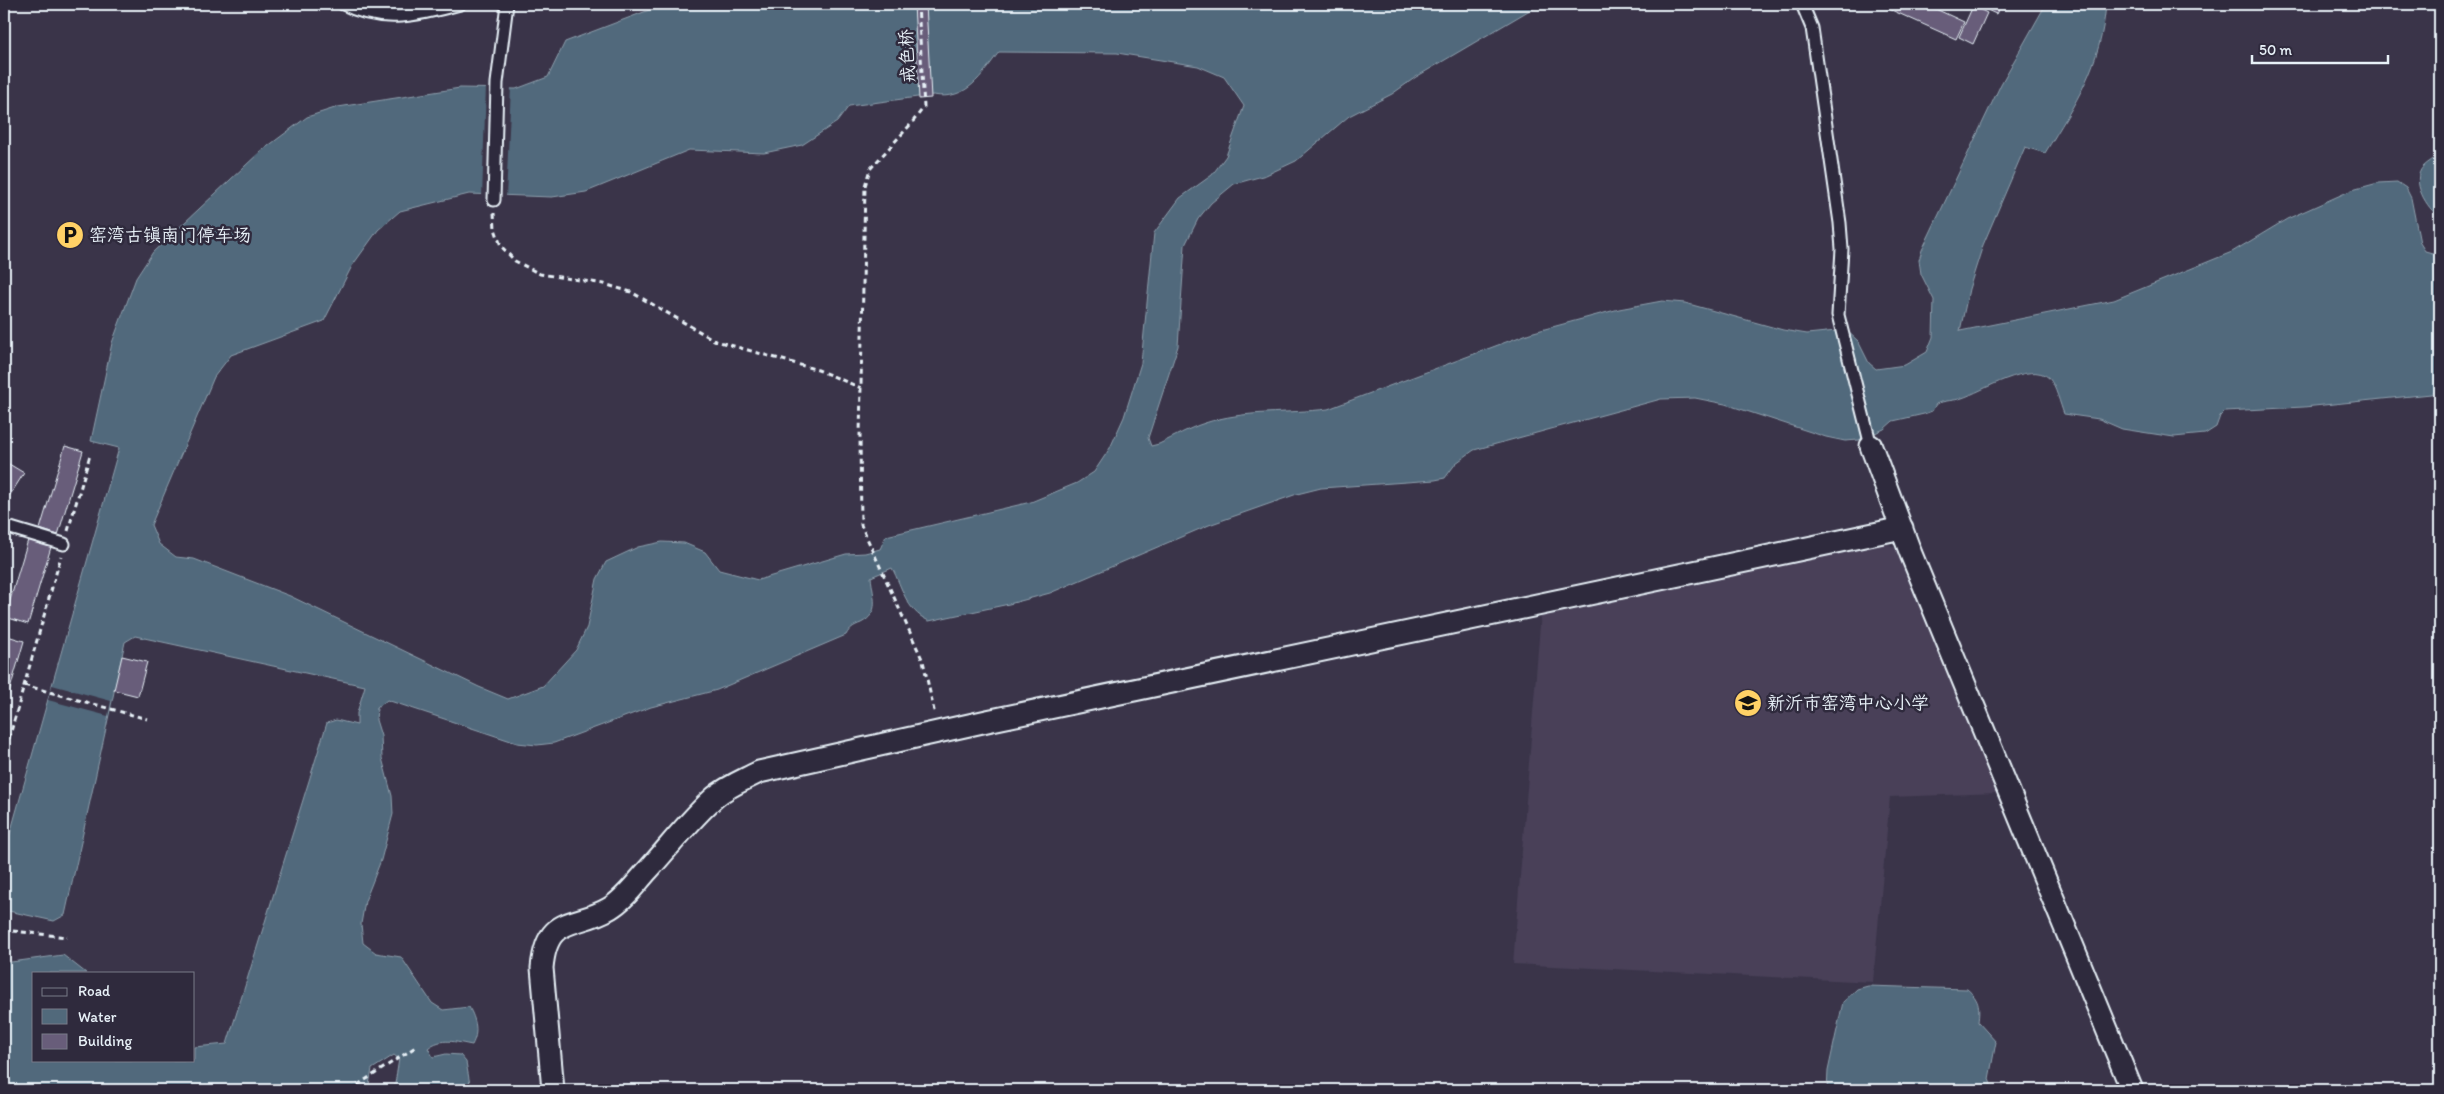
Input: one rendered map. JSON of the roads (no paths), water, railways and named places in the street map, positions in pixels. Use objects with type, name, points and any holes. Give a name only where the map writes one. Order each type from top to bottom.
[{"type":"street","points":[[1871,446],[1902,528],[2132,1090]]},
{"type":"street","points":[[553,1090],[542,968],[544,949],[552,934],[572,922],[609,908],[627,894],[715,797],[734,784],[759,772],[937,732],[1902,528]]},
{"type":"lane","points":[[343,4],[366,14],[386,17],[406,16],[460,4]]},
{"type":"lane","points":[[494,200],[497,82],[507,4]]},
{"type":"lane","points":[[1802,4],[1812,28],[1840,222],[1842,249],[1838,315],[1871,446]]},
{"type":"lane","points":[[4,526],[64,544]]},
{"type":"water","points":[[665,4],[1540,4],[1416,77],[1392,94],[1349,116],[1296,161],[1266,175],[1234,184],[1211,203],[1198,219],[1185,245],[1178,346],[1148,438],[1151,446],[1199,425],[1220,419],[1250,414],[1328,409],[1530,333],[1619,309],[1662,301],[1685,303],[1783,330],[1807,334],[1846,330],[1858,341],[1869,363],[1876,369],[1905,365],[1927,352],[1933,337],[1934,300],[1921,274],[1919,260],[1922,250],[2001,84],[2046,4],[2106,4],[2099,46],[2093,65],[2077,100],[2045,153],[2025,147],[1983,245],[1969,289],[1960,331],[2114,300],[2232,252],[2287,219],[2352,190],[2378,183],[2397,182],[2406,188],[2411,198],[2420,243],[2425,251],[2440,255],[2440,390],[2431,394],[2304,407],[2225,411],[2220,416],[2216,427],[2205,434],[2174,437],[2122,429],[2099,419],[2064,414],[2056,390],[2049,378],[2041,373],[2030,373],[2006,379],[1956,400],[1936,404],[1932,411],[1893,421],[1884,429],[1859,440],[1845,441],[1826,437],[1725,404],[1695,398],[1661,399],[1474,450],[1456,463],[1445,478],[1321,488],[1297,494],[1209,525],[1050,593],[1009,604],[929,621],[910,605],[892,568],[871,577],[874,604],[871,614],[867,619],[852,628],[846,635],[717,690],[651,707],[554,743],[537,745],[517,743],[387,700],[377,708],[376,720],[381,736],[382,758],[392,796],[393,814],[381,860],[365,901],[361,924],[363,943],[376,953],[401,957],[432,1003],[443,1010],[469,1007],[476,1026],[472,1045],[443,1041],[428,1048],[433,1057],[446,1054],[460,1055],[466,1062],[471,1090],[394,1090],[399,1059],[394,1055],[372,1069],[368,1090],[4,1090],[4,963],[63,955],[85,972],[32,972],[32,1062],[195,1062],[195,1047],[227,1044],[327,723],[336,720],[357,725],[357,713],[365,686],[135,636],[125,642],[65,915],[54,921],[4,910],[4,855],[119,448],[91,441],[112,343],[136,278],[153,252],[260,152],[307,117],[338,107],[460,88],[516,89],[548,77],[565,42]],"holes":[[[999,52],[1117,53],[1198,66],[1224,77],[1244,106],[1226,156],[1212,175],[1180,198],[1154,233],[1141,363],[1124,417],[1110,448],[1094,472],[1077,483],[1031,502],[886,536],[880,549],[865,553],[846,554],[758,580],[719,570],[705,552],[684,543],[662,542],[638,547],[606,562],[597,579],[587,627],[576,650],[543,686],[508,699],[479,687],[290,596],[194,559],[176,557],[159,544],[151,525],[214,377],[231,355],[324,321],[352,266],[378,230],[400,211],[469,194],[552,197],[586,192],[689,150],[764,153],[802,145],[837,122],[849,106],[933,95],[945,96],[964,90],[979,78]]]},
{"type":"water","points":[[2440,155],[2440,217],[2425,201],[2418,180],[2419,173],[2423,167]]},
{"type":"water","points":[[1868,986],[1967,989],[1974,996],[1978,1004],[1978,1022],[1996,1042],[1989,1079],[1993,1090],[1827,1090],[1828,1071],[1843,1002],[1857,989]]},
{"type":"place","name":"窑湾古镇南门停车场","points":[[70,235]]},
{"type":"place","name":"新沂市窑湾中心小学","points":[[1748,703]]}]
